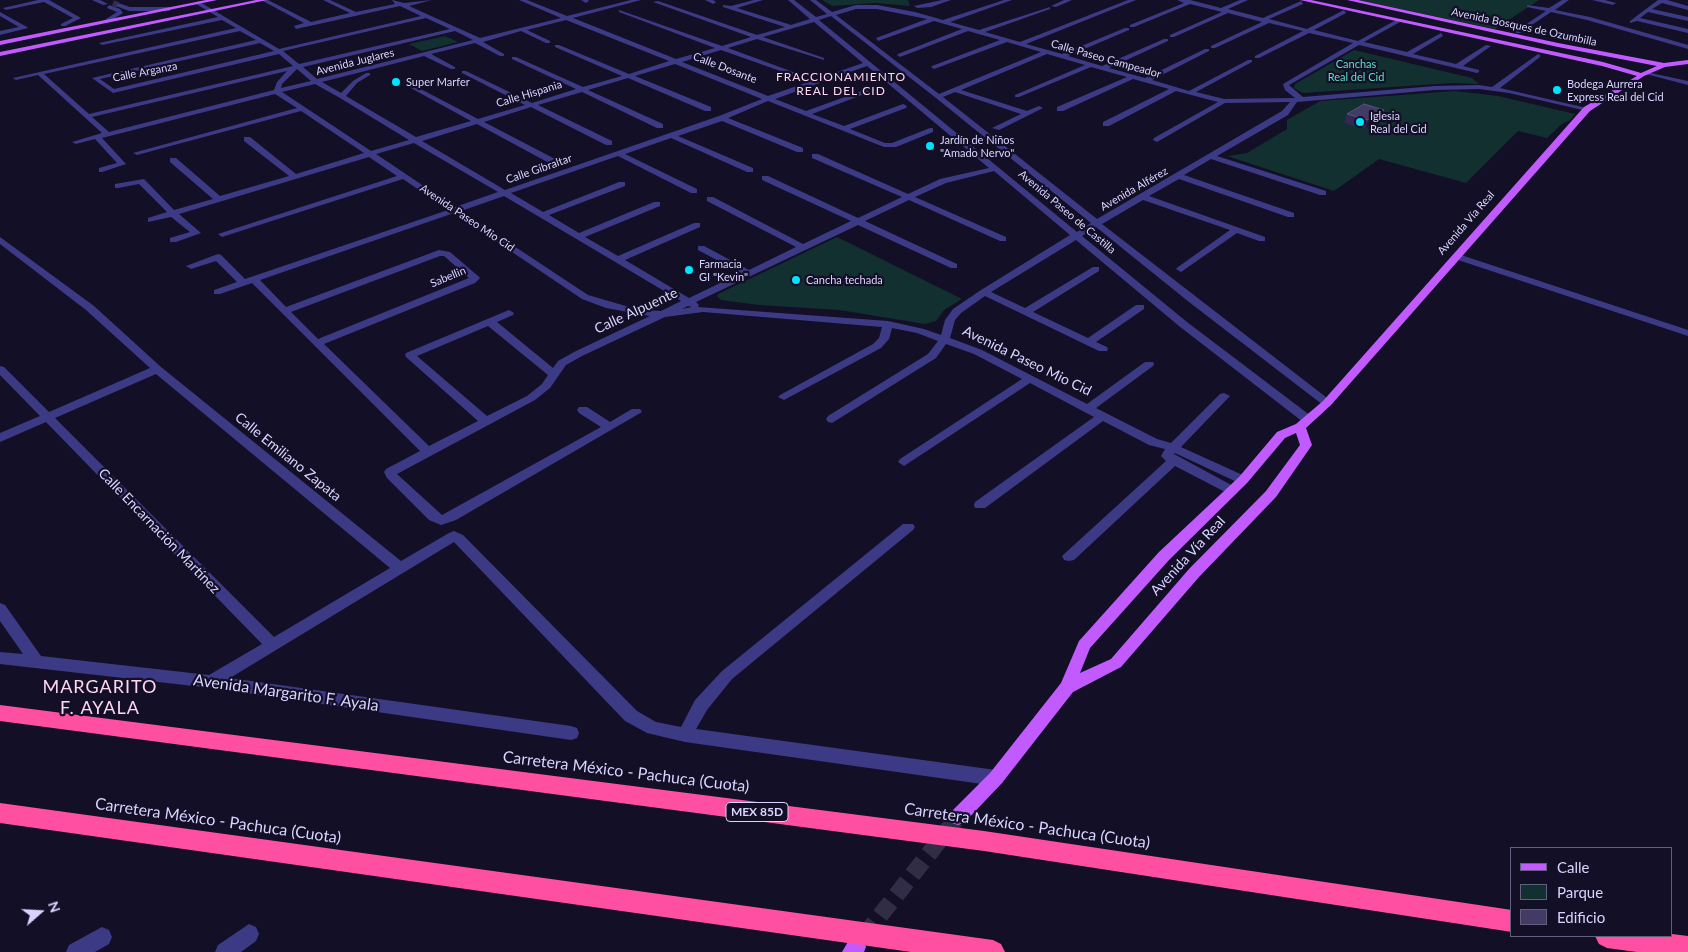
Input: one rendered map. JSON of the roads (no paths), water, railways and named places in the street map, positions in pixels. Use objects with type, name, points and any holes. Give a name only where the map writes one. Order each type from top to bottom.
[{"type":"highway","name":"Carretera México - Pachuca (Cuota)","points":[[0,713],[984,841],[1510,921]]},
{"type":"highway","name":"Carretera México - Pachuca (Cuota)","points":[[0,813],[993,952]]},
{"type":"highway","points":[[1614,937],[1688,948]]},
{"type":"main road","points":[[0,43],[214,0]]},
{"type":"main road","points":[[0,54],[264,0]]},
{"type":"main road","name":"Avenida Bosques de Ozumbilla","points":[[1350,0],[1661,67]]},
{"type":"main road","name":"Avenida Bosques de Ozumbilla","points":[[1302,2],[1645,74]]},
{"type":"main road","points":[[1674,65],[1669,61],[1688,53]]},
{"type":"main road","name":"Avenida Vía Real","points":[[958,817],[996,778],[1068,687],[1084,645],[1164,556],[1243,480],[1281,435],[1304,423],[1327,403],[1586,110],[1645,74],[1661,67],[1688,62]]},
{"type":"main road","name":"Avenida Bosques de Ozumbilla","points":[[1603,64],[1661,67]]},
{"type":"main road","name":"Avenida Vía Real","points":[[1068,687],[1116,663],[1194,573],[1271,494],[1306,445],[1304,423]]},
{"type":"street","points":[[6,8],[45,0],[78,18],[63,25]]},
{"type":"street","points":[[264,0],[310,24]]},
{"type":"street","points":[[326,0],[356,14]]},
{"type":"street","points":[[392,0],[456,29],[502,55]]},
{"type":"street","points":[[296,27],[429,0]]},
{"type":"street","name":"Calle Dosante","points":[[522,0],[888,146],[930,130]]},
{"type":"street","name":"Avenida Juglares","points":[[76,142],[479,42],[638,0]]},
{"type":"street","points":[[732,8],[760,0]]},
{"type":"street","name":"Avenida Paseo de Castilla","points":[[791,0],[1304,423]]},
{"type":"street","name":"Avenida Paseo de Castilla","points":[[813,0],[1193,300],[1327,403]]},
{"type":"street","points":[[915,7],[948,0]]},
{"type":"street","points":[[944,22],[1009,0]]},
{"type":"street","points":[[980,32],[1069,0]]},
{"type":"street","points":[[1021,44],[1133,0]]},
{"type":"street","points":[[1181,0],[1477,71]]},
{"type":"street","points":[[1103,68],[1245,0]]},
{"type":"street","points":[[1518,32],[1566,0]]},
{"type":"street","points":[[1595,0],[1613,3]]},
{"type":"street","points":[[1624,28],[1662,0],[1688,8]]},
{"type":"street","points":[[656,2],[822,59]]},
{"type":"street","points":[[1062,56],[1190,2]]},
{"type":"street","points":[[1146,80],[1302,2]]},
{"type":"street","name":"Avenida Paseo Mio Cid","points":[[198,3],[278,52],[317,82],[688,302],[703,309]]},
{"type":"street","points":[[109,4],[141,10],[169,9]]},
{"type":"street","points":[[105,22],[120,13],[120,11],[109,4]]},
{"type":"street","points":[[725,6],[790,26]]},
{"type":"street","points":[[1529,6],[1624,28],[1688,47]]},
{"type":"street","name":"Calle Hispania","points":[[151,220],[831,13],[856,7],[915,7]]},
{"type":"street","name":"Calle Paseo Campeador","points":[[915,7],[934,19],[1175,89],[1224,101],[1298,100],[1463,87]]},
{"type":"street","points":[[1647,10],[1688,19]]},
{"type":"street","points":[[620,11],[802,77]]},
{"type":"street","points":[[1190,93],[1344,12]]},
{"type":"street","points":[[0,14],[26,27],[0,33]]},
{"type":"street","name":"Calle Arganza","points":[[260,41],[96,79],[112,91],[427,16]]},
{"type":"street","points":[[102,42],[222,18]]},
{"type":"street","points":[[878,38],[934,19]]},
{"type":"street","points":[[1636,19],[1688,31]]},
{"type":"street","points":[[1298,100],[1287,89],[1286,85],[1356,43],[1398,21]]},
{"type":"street","points":[[16,78],[241,29]]},
{"type":"street","points":[[88,116],[296,66],[329,61],[456,29]]},
{"type":"street","points":[[900,55],[968,29]]},
{"type":"street","points":[[523,30],[548,42]]},
{"type":"street","points":[[1407,55],[1441,35]]},
{"type":"street","points":[[934,67],[1007,40]]},
{"type":"street","points":[[558,46],[708,109]]},
{"type":"street","points":[[1456,66],[1488,46]]},
{"type":"street","points":[[938,97],[1046,52]]},
{"type":"street","points":[[427,55],[453,68]]},
{"type":"street","points":[[1496,88],[1538,56]]},
{"type":"street","points":[[514,58],[660,126]]},
{"type":"street","name":"Calle Gibraltar","points":[[217,292],[722,118],[770,98],[868,63]]},
{"type":"street","points":[[1017,96],[1090,64]]},
{"type":"street","points":[[277,92],[279,83],[296,66]]},
{"type":"street","points":[[342,97],[354,82],[376,68]]},
{"type":"street","points":[[464,72],[609,143]]},
{"type":"street","points":[[39,73],[108,135]]},
{"type":"street","points":[[1645,74],[1688,83]]},
{"type":"street","points":[[1060,109],[1132,76]]},
{"type":"street","points":[[411,86],[554,162]]},
{"type":"street","points":[[805,114],[878,86]]},
{"type":"street","points":[[1463,87],[1496,88],[1586,110]]},
{"type":"street","points":[[1463,87],[1507,92]]},
{"type":"street","points":[[1106,124],[1175,89]]},
{"type":"street","points":[[954,90],[1026,113]]},
{"type":"street","name":"Avenida Paseo Mio Cid","points":[[277,92],[585,297],[610,306],[636,312],[662,314],[703,309],[888,324],[945,338],[1031,378],[1153,442],[1231,490]]},
{"type":"street","name":"Avenida Alférez","points":[[832,418],[932,356],[945,338],[950,320],[957,311],[984,292],[1283,114],[1298,100]]},
{"type":"street","points":[[1156,140],[1224,101]]},
{"type":"street","points":[[1254,101],[1278,109],[1283,114]]},
{"type":"street","points":[[843,129],[903,106]]},
{"type":"street","points":[[996,128],[1039,108]]},
{"type":"street","points":[[137,153],[302,109]]},
{"type":"street","points":[[722,118],[800,150]]},
{"type":"street","points":[[670,135],[750,170]]},
{"type":"street","points":[[97,137],[122,164],[102,170]]},
{"type":"street","points":[[247,139],[294,176]]},
{"type":"street","points":[[617,153],[694,191]]},
{"type":"street","points":[[814,156],[1003,239]]},
{"type":"street","points":[[1212,157],[1323,193]]},
{"type":"street","points":[[173,160],[218,200]]},
{"type":"street","name":"Calle Alpuente","points":[[610,427],[450,517],[441,520],[434,517],[390,472],[531,398],[546,386],[553,373],[562,363],[578,354],[943,181],[994,169]]},
{"type":"street","points":[[222,234],[405,176]]},
{"type":"street","points":[[1179,176],[1291,215]]},
{"type":"street","points":[[765,178],[954,266]]},
{"type":"street","points":[[118,186],[141,182],[172,213],[197,233],[173,240]]},
{"type":"street","points":[[542,215],[622,184]]},
{"type":"street","points":[[1144,197],[1262,239]]},
{"type":"street","points":[[710,199],[803,247]]},
{"type":"street","points":[[579,236],[657,204]]},
{"type":"street","points":[[618,260],[697,225]]},
{"type":"street","points":[[1181,269],[1236,230]]},
{"type":"street","name":"Calle Emiliano Zapata","points":[[0,240],[90,308],[157,369],[400,568]]},
{"type":"street","points":[[700,248],[748,273]]},
{"type":"street","name":"Sabellin","points":[[284,311],[439,253],[447,254],[475,278],[472,282],[317,343]]},
{"type":"street","points":[[191,266],[218,257],[249,281],[284,311],[427,451]]},
{"type":"street","points":[[1458,257],[1688,333]]},
{"type":"street","points":[[1025,312],[1096,269]]},
{"type":"street","points":[[984,292],[1103,349]]},
{"type":"street","points":[[1089,342],[1140,307]]},
{"type":"street","points":[[486,422],[410,355],[509,313]]},
{"type":"street","points":[[489,322],[553,373]]},
{"type":"street","points":[[784,397],[877,346],[884,339],[888,324]]},
{"type":"street","points":[[1089,408],[1149,364]]},
{"type":"street","name":"Calle Encarnación Martínez","points":[[0,369],[271,644]]},
{"type":"street","points":[[0,438],[157,369]]},
{"type":"street","points":[[904,462],[1031,378]]},
{"type":"street","points":[[1069,556],[1172,454],[1224,396]]},
{"type":"street","points":[[583,410],[610,427],[636,412]]},
{"type":"street","points":[[980,505],[1103,416]]},
{"type":"street","name":"Avenida Paseo Mio Cid","points":[[1172,454],[1243,480]]},
{"type":"street","points":[[685,735],[701,705],[727,675],[908,527]]},
{"type":"street","points":[[211,682],[271,644],[454,536],[631,716],[653,728],[685,735],[996,778]]},
{"type":"street","points":[[0,609],[37,663]]},
{"type":"street","name":"Avenida Margarito F. Ayala","points":[[0,658],[211,682],[571,733]]},
{"type":"street","points":[[225,952],[249,934]]},
{"type":"street","points":[[76,952],[102,937]]},
{"type":"tunnel","points":[[113,3],[118,5]]},
{"type":"tunnel","points":[[864,936],[958,817]]},
{"type":"place","name":"Super Marfer","points":[[396,82]]},
{"type":"place","name":"Bodega Aurrera Express Real del Cid","points":[[1557,90]]},
{"type":"place","name":"Iglesia Real del Cid","points":[[1360,122]]},
{"type":"place","name":"Jardín de Niños \"Amado Nervo\"","points":[[930,146]]},
{"type":"place","name":"Farmacia GI \"Kevin\"","points":[[689,270]]},
{"type":"place","name":"Cancha techada","points":[[796,280]]},
{"type":"district","name":"FRACCIONAMIENTO REAL DEL CID","points":[[841,84]]},
{"type":"district","name":"MARGARITO F. AYALA","points":[[100,698]]},
{"type":"park label","name":"Canchas Real del Cid","points":[[1356,70]]}]
